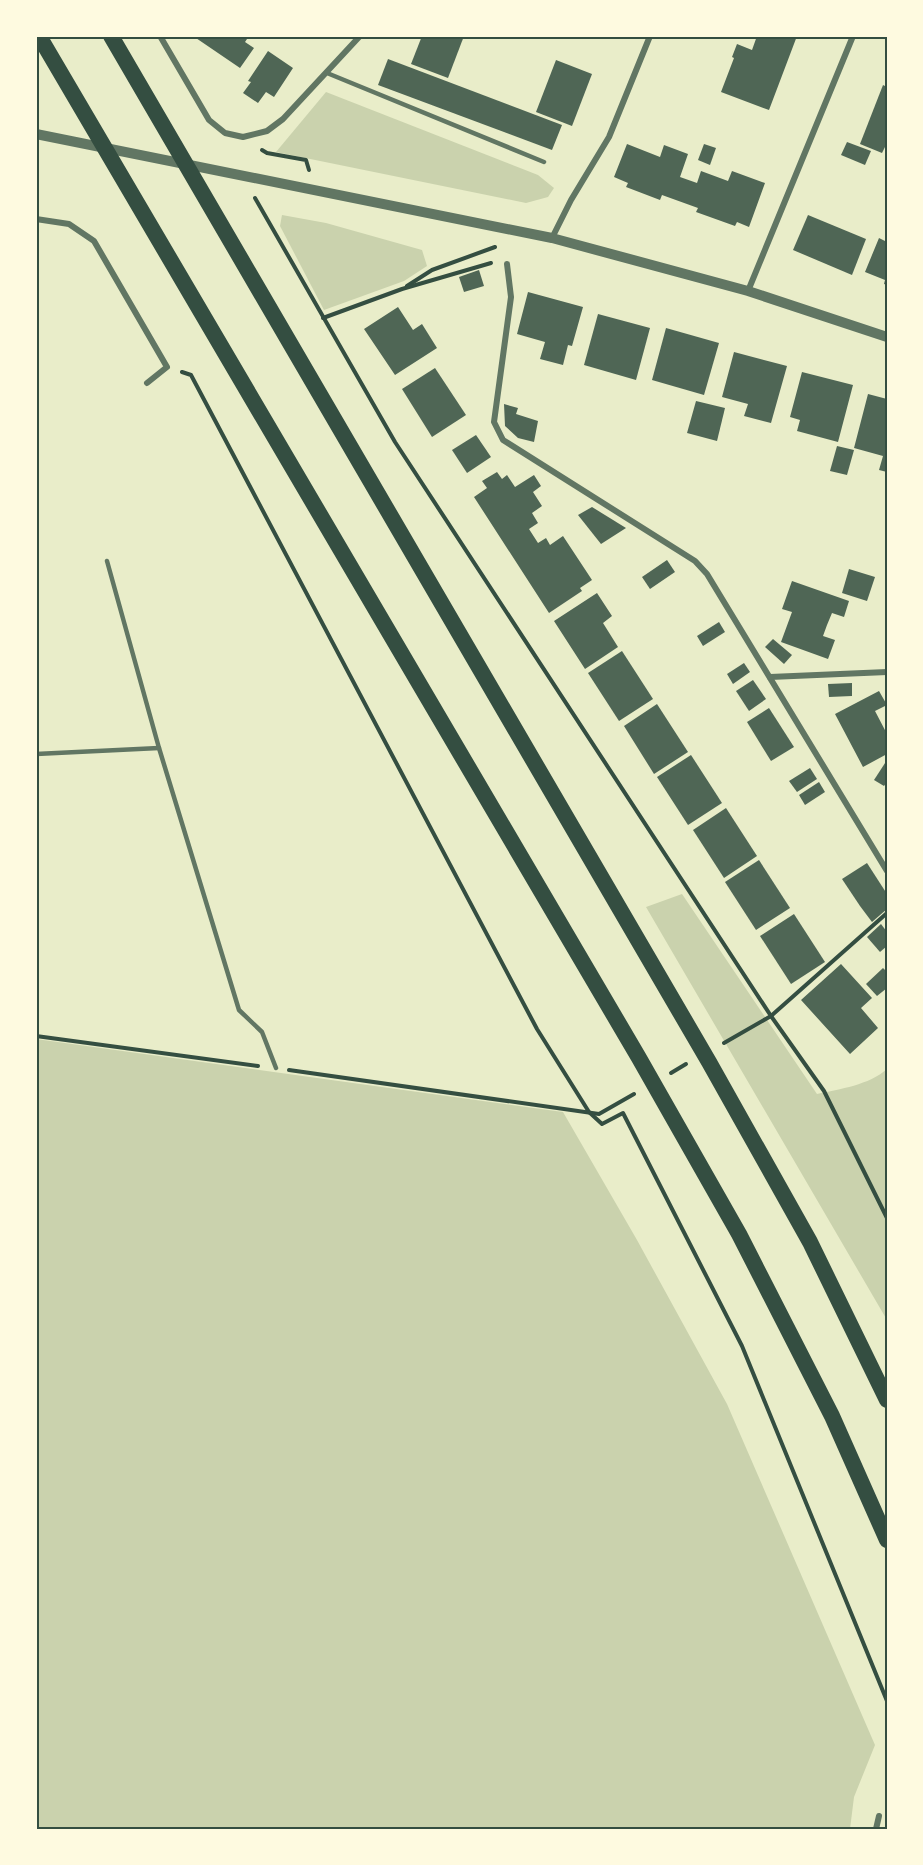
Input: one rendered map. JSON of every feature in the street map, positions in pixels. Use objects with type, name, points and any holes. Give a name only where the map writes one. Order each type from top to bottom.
[{"type":"highway","points":[[39,36],[347,558],[739,1234],[832,1416],[887,1540]]},
{"type":"highway","points":[[111,36],[709,1062],[810,1242],[887,1400]]},
{"type":"street","points":[[160,36],[209,120],[225,133],[243,137],[267,131],[283,119],[360,36]]},
{"type":"street","points":[[552,238],[571,200],[609,137],[650,36]]},
{"type":"street","points":[[748,291],[853,36]]},
{"type":"street","points":[[36,134],[552,238],[748,291],[887,336]]},
{"type":"street","points":[[36,219],[69,224],[94,241],[167,367],[147,383]]},
{"type":"street","points":[[507,264],[511,297],[494,422],[503,440],[695,561],[707,574],[887,871]]},
{"type":"street","points":[[770,677],[887,672]]},
{"type":"street","points":[[876,1829],[879,1816]]},
{"type":"lane","points":[[327,73],[544,162]]},
{"type":"lane","points":[[107,561],[159,748],[239,1010],[262,1032],[276,1068]]},
{"type":"lane","points":[[36,754],[159,748]]},
{"type":"path","points":[[267,153],[306,160]]},
{"type":"path","points":[[249,188],[395,442],[771,1016],[824,1091],[887,1218]]},
{"type":"path","points":[[402,289],[432,270],[530,234]]},
{"type":"path","points":[[323,318],[402,289],[494,262],[507,264]]},
{"type":"path","points":[[167,367],[191,375],[537,1029],[589,1112],[602,1124],[623,1113],[742,1346],[887,1701]]},
{"type":"path","points":[[771,1016],[887,913]]},
{"type":"path","points":[[36,1036],[599,1114]]},
{"type":"green space","points":[[326,92],[538,175],[554,188],[548,197],[526,203],[276,152]]},
{"type":"green space","points":[[282,215],[326,223],[422,250],[427,266],[404,281],[324,310],[280,226]]},
{"type":"green space","points":[[682,894],[817,1094],[863,1083],[887,1069],[887,1320],[646,907]]},
{"type":"green space","points":[[36,1039],[563,1112],[637,1240],[727,1404],[875,1745],[854,1797],[850,1829],[36,1829]]},
{"type":"building","points":[[193,36],[249,36],[245,42],[254,48],[240,68]]},
{"type":"building","points":[[422,36],[464,36],[448,78],[411,64]]},
{"type":"building","points":[[757,36],[797,36],[769,110],[721,92],[737,44],[752,50]]},
{"type":"building","points":[[268,51],[293,68],[274,97],[266,92],[258,103],[243,93],[251,82],[248,81]]},
{"type":"building","points":[[388,59],[562,125],[552,150],[378,85]]},
{"type":"building","points":[[556,60],[592,74],[572,126],[536,112]]},
{"type":"building","points":[[883,85],[887,87],[887,143],[882,153],[860,144]]},
{"type":"building","points":[[847,142],[871,151],[865,165],[841,155]]},
{"type":"building","points":[[627,144],[660,157],[664,145],[688,154],[680,177],[697,183],[701,171],[728,181],[732,171],[765,183],[749,227],[737,222],[735,226],[696,212],[698,208],[662,195],[660,200],[626,187],[628,183],[614,177]]},
{"type":"building","points":[[704,144],[716,148],[710,165],[698,160]]},
{"type":"building","points":[[808,215],[866,239],[852,275],[793,250]]},
{"type":"building","points":[[879,238],[887,242],[887,285],[884,284],[885,280],[865,272]]},
{"type":"building","points":[[479,270],[484,286],[464,292],[459,277]]},
{"type":"building","points":[[528,292],[583,307],[572,346],[568,345],[563,365],[540,359],[545,342],[517,334]]},
{"type":"building","points":[[398,307],[413,330],[422,324],[437,348],[395,375],[364,329]]},
{"type":"building","points":[[598,314],[650,328],[636,380],[584,365]]},
{"type":"building","points":[[666,328],[719,343],[704,395],[652,380]]},
{"type":"building","points":[[734,352],[787,366],[771,423],[744,416],[748,404],[722,397]]},
{"type":"building","points":[[435,368],[466,415],[432,437],[402,389]]},
{"type":"building","points":[[802,372],[853,385],[838,442],[797,431],[800,420],[790,417]]},
{"type":"building","points":[[868,394],[887,399],[887,472],[879,470],[883,456],[854,448]]},
{"type":"building","points":[[696,401],[725,408],[717,441],[687,433]]},
{"type":"building","points":[[504,404],[518,408],[516,414],[538,421],[534,442],[518,438],[505,426]]},
{"type":"building","points":[[476,435],[491,457],[467,473],[452,450]]},
{"type":"building","points":[[837,446],[854,450],[847,475],[830,471]]},
{"type":"building","points":[[497,472],[502,479],[507,475],[515,487],[534,475],[541,486],[533,492],[542,506],[532,513],[538,523],[529,529],[538,543],[546,538],[550,545],[563,536],[592,580],[580,588],[582,591],[549,613],[474,497],[487,488],[482,481]]},
{"type":"building","points":[[592,507],[626,528],[601,544],[578,515]]},
{"type":"building","points":[[667,560],[675,572],[650,589],[642,577]]},
{"type":"building","points":[[849,569],[875,577],[867,601],[842,593]]},
{"type":"building","points":[[792,581],[849,601],[844,617],[832,613],[823,636],[835,640],[828,659],[781,642],[792,612],[782,609]]},
{"type":"building","points":[[597,593],[612,616],[603,623],[618,647],[585,669],[554,621]]},
{"type":"building","points":[[719,622],[725,632],[703,646],[697,636]]},
{"type":"building","points":[[773,639],[792,655],[784,664],[765,647]]},
{"type":"building","points":[[622,651],[653,699],[619,721],[588,673]]},
{"type":"building","points":[[744,663],[750,672],[733,684],[727,674]]},
{"type":"building","points":[[753,680],[766,699],[749,711],[736,691]]},
{"type":"building","points":[[852,683],[852,696],[829,697],[828,684]]},
{"type":"building","points":[[879,691],[887,705],[875,711],[887,734],[887,754],[863,767],[835,714]]},
{"type":"building","points":[[657,704],[688,752],[654,774],[624,726]]},
{"type":"building","points":[[769,708],[794,747],[771,761],[747,722]]},
{"type":"building","points":[[691,755],[722,803],[688,825],[657,777]]},
{"type":"building","points":[[887,760],[887,782],[884,786],[874,780]]},
{"type":"building","points":[[810,768],[817,779],[797,792],[789,781]]},
{"type":"building","points":[[819,782],[825,792],[805,805],[799,795]]},
{"type":"building","points":[[726,808],[757,856],[724,878],[693,830]]},
{"type":"building","points":[[759,860],[790,908],[756,930],[725,882]]},
{"type":"building","points":[[867,863],[887,894],[887,909],[872,922],[842,879]]},
{"type":"building","points":[[794,914],[825,962],[791,984],[760,936]]},
{"type":"building","points":[[881,924],[887,932],[887,946],[880,952],[867,937]]},
{"type":"building","points":[[841,964],[872,998],[861,1008],[878,1028],[850,1054],[801,1000]]},
{"type":"building","points":[[883,968],[887,972],[887,988],[877,996],[866,984]]}]
